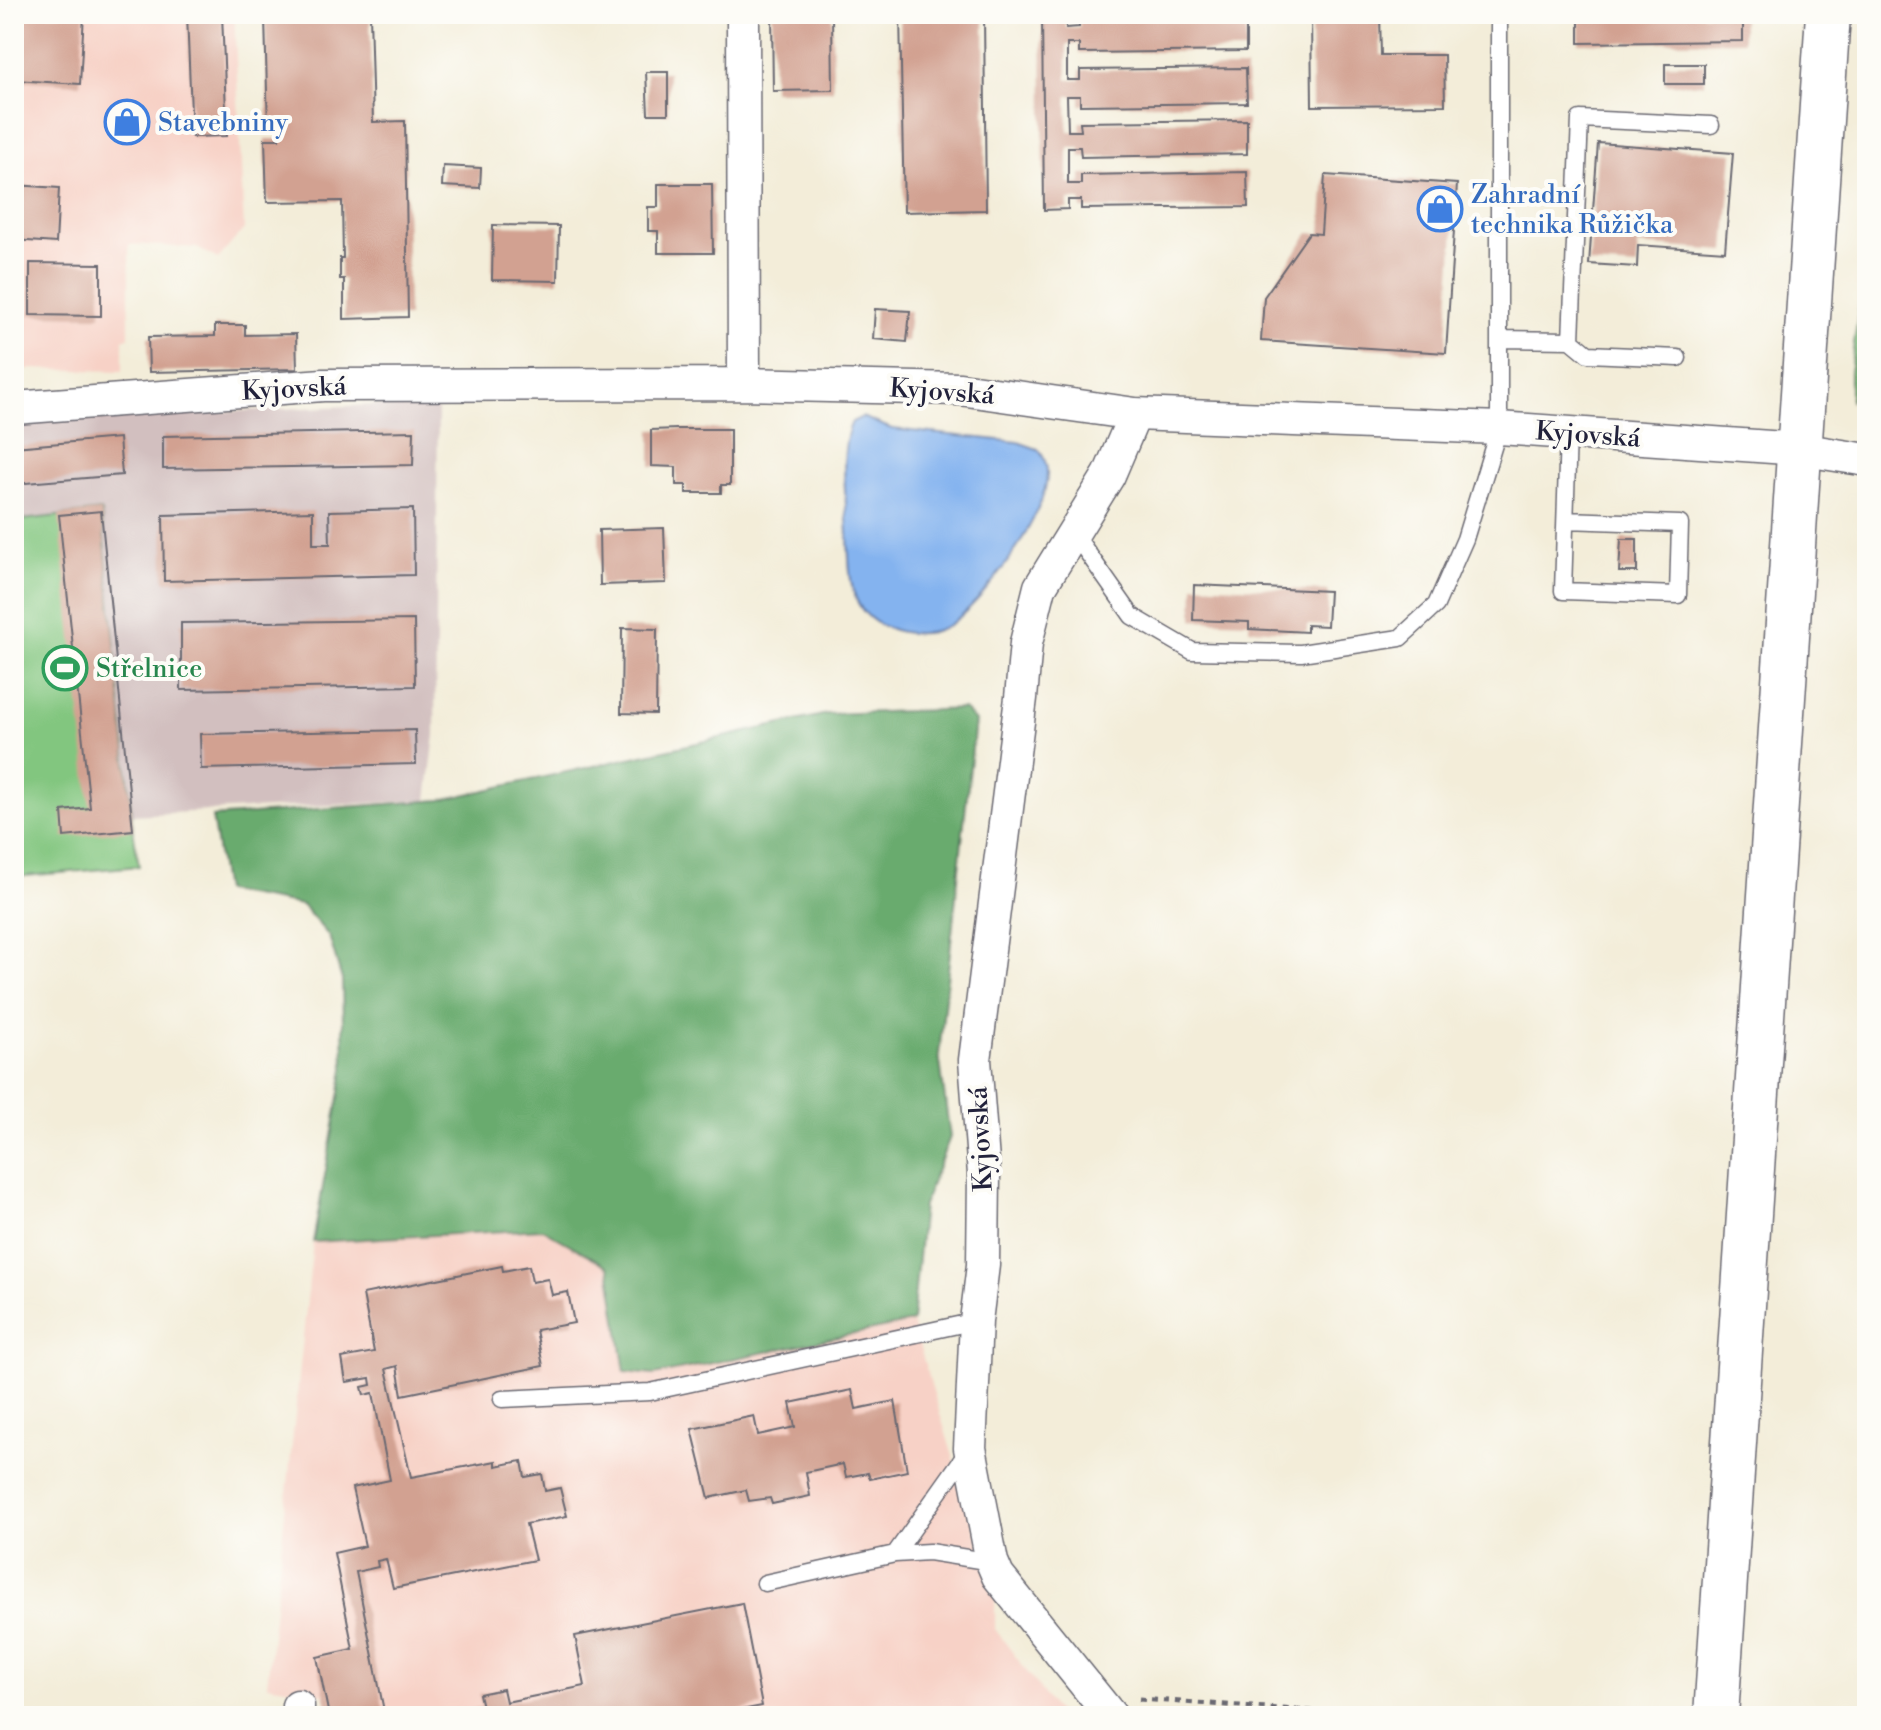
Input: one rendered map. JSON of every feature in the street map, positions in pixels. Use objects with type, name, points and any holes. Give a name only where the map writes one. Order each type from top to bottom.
[{"type":"main road","points":[[1716,1716],[1828,14]]},
{"type":"street","points":[[743,14],[744,384]]},
{"type":"street","name":"Kyjovská","points":[[14,408],[323,385],[744,384],[960,389],[1135,414],[1499,428],[1799,449],[1867,460]]},
{"type":"street","name":"Kyjovská","points":[[1104,1706],[998,1576],[992,1562],[970,1448],[976,1321],[983,1265],[984,1174],[975,1060],[1026,643],[1040,587],[1109,475],[1135,414]]},
{"type":"lane","points":[[1073,532],[1132,616],[1192,651],[1301,653],[1400,638],[1436,605],[1465,539],[1499,428],[1499,14]]},
{"type":"lane","points":[[1571,340],[1580,119],[1711,125]]},
{"type":"lane","points":[[1499,339],[1571,340],[1588,354],[1678,358]]},
{"type":"lane","points":[[1566,520],[1680,524],[1678,595],[1563,591],[1568,433]]},
{"type":"lane","points":[[502,1399],[650,1392],[976,1321]]},
{"type":"lane","points":[[895,1554],[970,1448]]},
{"type":"lane","points":[[765,1583],[895,1554],[929,1552],[992,1562]]},
{"type":"path","points":[[1104,1706],[1382,1716]]},
{"type":"shaded area","name":"Stavebniny","points":[[14,14],[234,14],[244,229],[218,259],[197,248],[129,244],[129,337],[123,339],[123,371],[27,369],[14,360]]},
{"type":"shaded area","points":[[438,402],[435,735],[427,800],[131,815],[59,515],[14,521],[14,421]]},
{"type":"shaded area","points":[[542,1229],[609,1267],[625,1372],[654,1375],[912,1322],[995,1594],[995,1629],[1060,1716],[329,1716],[324,1694],[267,1685],[313,1242]]},
{"type":"green space","points":[[1867,251],[1867,402],[1862,395],[1850,401],[1850,373]]},
{"type":"green space","name":"Střelnice","points":[[101,511],[139,866],[14,877],[14,521]]},
{"type":"green space","points":[[964,709],[975,721],[939,1054],[950,1137],[923,1205],[912,1322],[654,1375],[625,1372],[609,1267],[542,1229],[313,1242],[344,1069],[342,980],[329,936],[302,905],[224,891],[212,817],[441,800],[827,714]]},
{"type":"water","points":[[862,417],[892,429],[1018,442],[1038,449],[1043,457],[1047,471],[1045,489],[1026,533],[977,600],[961,616],[941,629],[914,633],[879,624],[867,616],[854,594],[849,566],[844,462],[852,422]]},
{"type":"building","points":[[14,14],[84,14],[80,84],[14,80]]},
{"type":"building","points":[[187,14],[222,14],[227,136],[192,137]]},
{"type":"building","points":[[274,14],[370,14],[373,122],[405,121],[408,317],[344,319],[344,279],[340,279],[340,258],[343,258],[342,201],[267,202],[265,139],[279,139],[279,127],[268,128],[265,18],[274,18]]},
{"type":"building","points":[[772,14],[832,14],[833,90],[773,91]]},
{"type":"building","points":[[900,14],[984,14],[986,210],[904,212]]},
{"type":"building","points":[[1042,14],[1066,14],[1066,28],[1079,27],[1079,18],[1246,16],[1246,51],[1079,53],[1079,44],[1067,44],[1067,80],[1080,80],[1080,70],[1246,68],[1247,103],[1080,105],[1080,96],[1067,96],[1068,131],[1081,131],[1080,122],[1247,120],[1247,154],[1081,157],[1080,147],[1068,147],[1068,184],[1081,184],[1081,175],[1247,172],[1248,207],[1081,209],[1081,200],[1068,200],[1068,209],[1044,210]]},
{"type":"building","points":[[1311,14],[1380,14],[1381,55],[1444,55],[1445,105],[1312,106]]},
{"type":"building","points":[[1579,14],[1743,14],[1743,41],[1579,43]]},
{"type":"building","points":[[1665,64],[1704,64],[1704,84],[1665,84]]},
{"type":"building","points":[[646,72],[668,72],[668,114],[648,114]]},
{"type":"building","points":[[1598,143],[1733,153],[1725,251],[1638,245],[1637,267],[1589,264]]},
{"type":"building","points":[[443,166],[481,168],[480,188],[442,186]]},
{"type":"building","points":[[1325,175],[1457,184],[1446,353],[1261,341],[1264,297],[1309,233],[1321,234]]},
{"type":"building","points":[[658,184],[712,184],[713,253],[658,253],[658,231],[648,231],[648,207],[658,207]]},
{"type":"building","points":[[14,185],[59,188],[56,243],[14,240]]},
{"type":"building","points":[[493,225],[559,226],[558,281],[492,280]]},
{"type":"building","points":[[30,263],[101,264],[101,316],[30,315]]},
{"type":"building","points":[[875,309],[910,311],[907,342],[873,339]]},
{"type":"building","points":[[215,325],[245,325],[245,335],[296,334],[297,369],[149,372],[148,337],[215,336]]},
{"type":"building","points":[[730,429],[730,485],[721,485],[721,493],[686,493],[686,485],[676,485],[676,467],[651,466],[651,430]]},
{"type":"building","points":[[414,431],[413,465],[163,469],[163,436]]},
{"type":"building","points":[[119,438],[122,475],[14,484],[14,447]]},
{"type":"building","points":[[413,509],[414,575],[164,581],[163,515],[313,511],[313,544],[330,544],[329,511]]},
{"type":"building","points":[[101,511],[133,830],[64,837],[62,811],[90,808],[59,515]]},
{"type":"building","points":[[664,528],[666,583],[600,585],[599,530]]},
{"type":"building","points":[[1621,539],[1637,539],[1637,572],[1619,572]]},
{"type":"building","points":[[1194,585],[1329,591],[1327,626],[1307,625],[1307,632],[1249,629],[1249,622],[1193,620]]},
{"type":"building","points":[[414,620],[415,686],[181,690],[181,623]]},
{"type":"building","points":[[622,628],[657,629],[656,714],[621,713]]},
{"type":"building","points":[[415,730],[416,764],[201,769],[200,734]]},
{"type":"building","points":[[502,1266],[503,1271],[529,1266],[532,1282],[548,1279],[552,1295],[568,1292],[574,1323],[536,1330],[543,1366],[402,1395],[397,1366],[386,1369],[411,1477],[496,1461],[496,1466],[522,1461],[525,1477],[542,1474],[545,1491],[560,1488],[567,1516],[526,1524],[535,1560],[393,1588],[386,1559],[377,1561],[378,1567],[356,1572],[385,1716],[329,1716],[317,1657],[353,1649],[334,1553],[365,1546],[352,1488],[390,1480],[373,1393],[364,1395],[362,1387],[371,1385],[370,1378],[346,1382],[342,1358],[374,1352],[363,1294]]},
{"type":"building","points":[[852,1390],[856,1409],[895,1401],[907,1471],[870,1479],[868,1473],[846,1477],[843,1464],[806,1472],[810,1496],[772,1504],[770,1498],[749,1501],[746,1490],[709,1498],[692,1429],[754,1416],[758,1435],[795,1427],[790,1403]]},
{"type":"building","points":[[742,1603],[762,1706],[711,1716],[446,1716],[482,1707],[479,1694],[503,1689],[506,1702],[585,1686],[575,1636]]},
{"type":"place","name":"Stavebniny","points":[[127,122]]},
{"type":"place","name":"Zahradní technika Růžička","points":[[1440,209]]},
{"type":"place","name":"Střelnice","points":[[65,668]]}]
